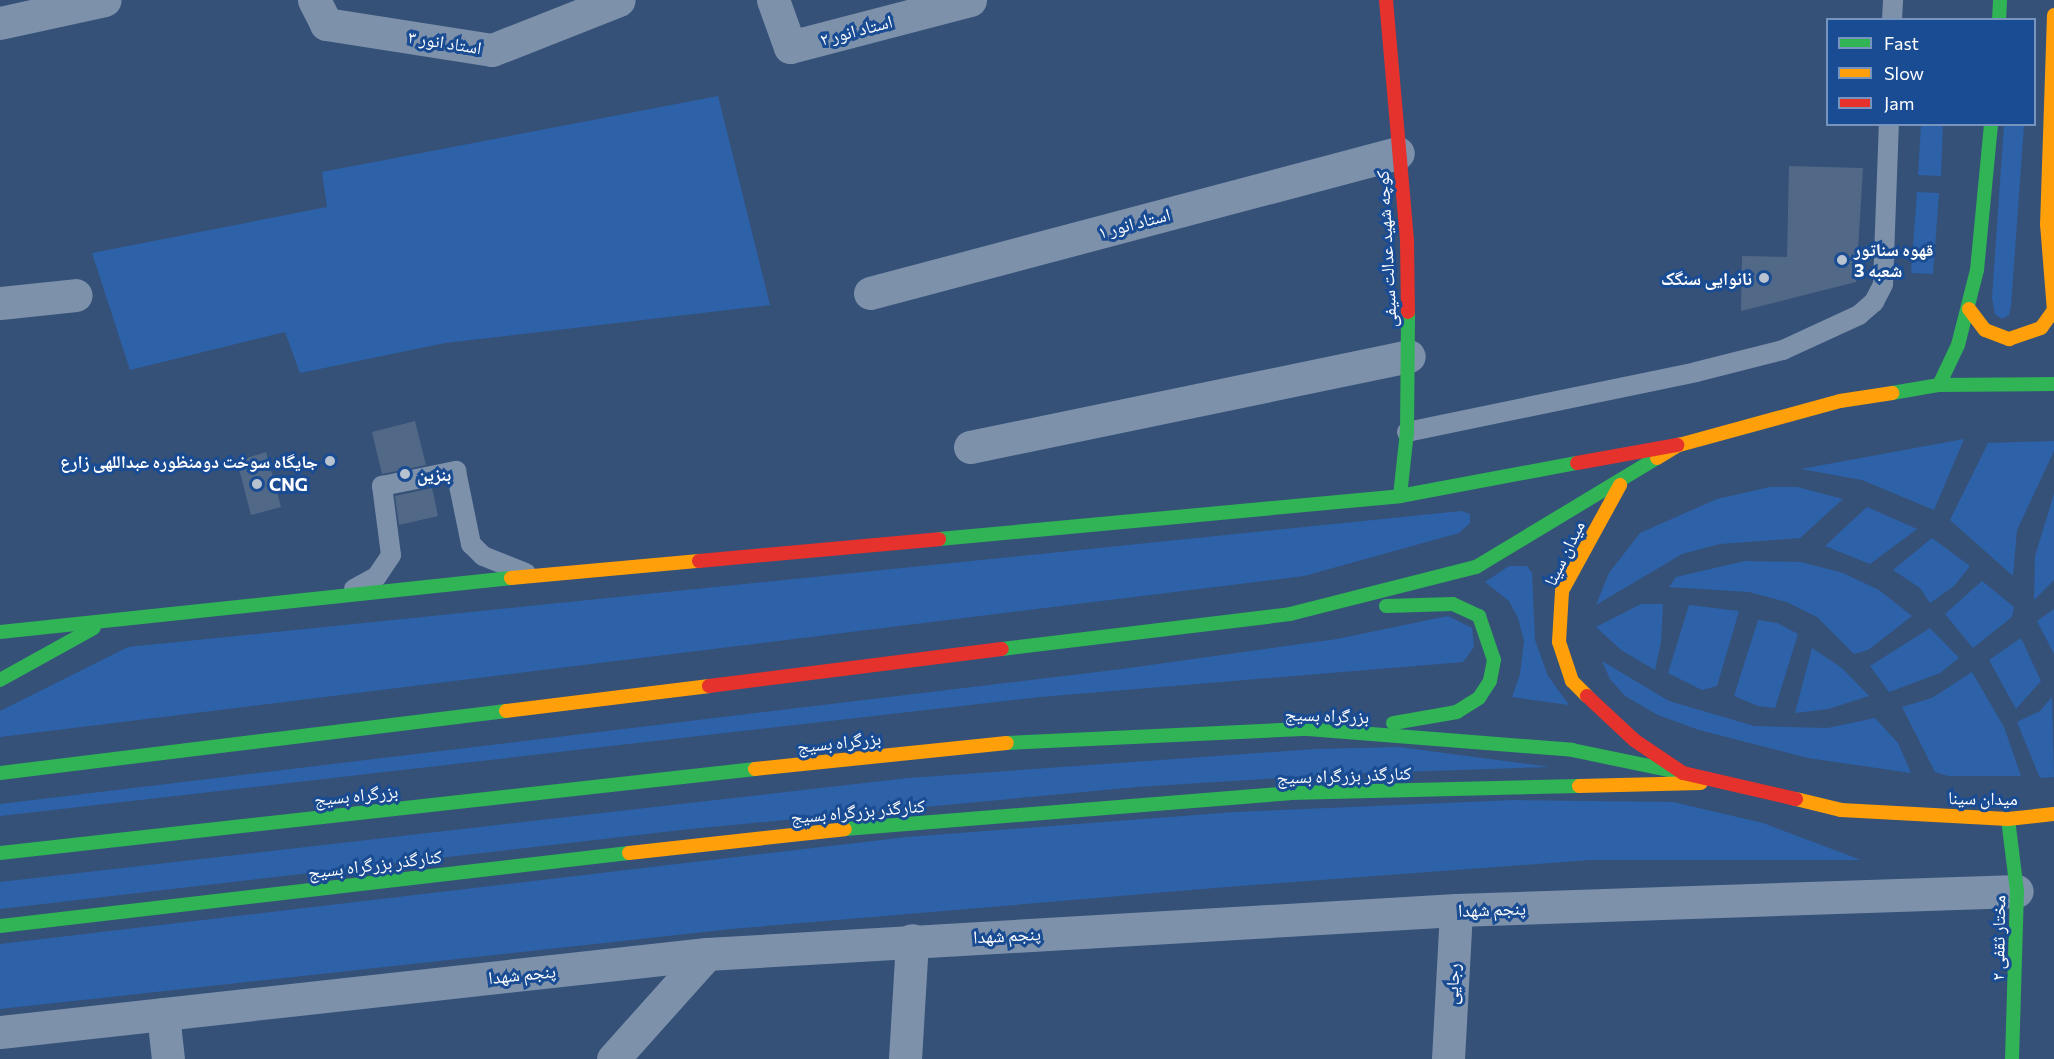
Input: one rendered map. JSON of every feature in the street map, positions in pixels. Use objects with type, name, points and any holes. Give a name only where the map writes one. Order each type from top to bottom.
[{"type":"main road","name":"کوچه شهید عدالت سیفی","points":[[1386,0],[1407,242],[1409,356],[1407,432],[1400,496]]},
{"type":"main road","points":[[1999,18],[2000,0]]},
{"type":"main road","points":[[1969,309],[1985,330],[2009,339],[2020,338],[2041,328],[2054,310],[2047,224],[2054,15]]},
{"type":"main road","points":[[1939,385],[1969,309],[1983,218],[1991,126]]},
{"type":"main road","name":"میدان سینا","points":[[2054,384],[1939,385],[1840,401],[1679,445],[1621,483],[1562,591],[1559,642],[1572,681],[1601,711],[1683,773],[1841,810],[2008,819],[2054,814]]},
{"type":"main road","points":[[0,632],[534,576],[1400,496],[1679,445]]},
{"type":"main road","points":[[1290,614],[1476,567],[1621,483]]},
{"type":"main road","points":[[0,773],[1290,614],[1424,602],[1452,604],[1479,616],[1490,639],[1494,660],[1490,681],[1479,698],[1457,712],[1408,722],[1308,729]]},
{"type":"main road","points":[[0,680],[109,620]]},
{"type":"main road","name":"بزرگراه بسیج","points":[[0,853],[963,746],[1308,729],[1572,750],[1683,773]]},
{"type":"main road","name":"کنارگذر بزرگراه بسیج","points":[[0,926],[844,829],[1290,793],[1724,783]]},
{"type":"main road","name":"مختار ثقفی ۲","points":[[2008,819],[2017,891],[2012,1059]]},
{"type":"street","points":[[0,23],[105,0]]},
{"type":"street","name":"استاد انور ۳","points":[[314,0],[326,24],[492,50],[619,0]]},
{"type":"street","name":"استاد انور ۲","points":[[774,0],[790,47],[970,0]]},
{"type":"street","name":"استاد انور ۱","points":[[870,293],[1398,153]]},
{"type":"street","points":[[0,303],[76,295]]},
{"type":"street","points":[[970,447],[1409,356]]},
{"type":"street","name":"پنجم شهدا","points":[[0,1032],[707,954],[912,940],[1456,910],[2017,891]]},
{"type":"street","name":"رجایی","points":[[1448,1059],[1456,910]]},
{"type":"street","points":[[905,1059],[912,940]]},
{"type":"street","points":[[613,1059],[707,954]]},
{"type":"street","points":[[163,1014],[168,1059]]},
{"type":"lane","points":[[1892,18],[1893,0]]},
{"type":"lane","points":[[1407,432],[1773,352],[1859,315],[1874,302],[1883,284],[1889,126]]},
{"type":"lane","points":[[338,597],[377,576],[391,555],[382,486],[456,471],[471,544],[483,556],[534,576]]},
{"type":"shaded area","points":[[718,96],[770,305],[445,343],[300,373],[285,332],[130,370],[92,253],[327,207],[322,172]]},
{"type":"shaded area","points":[[1921,126],[1943,126],[1941,176],[1918,175]]},
{"type":"shaded area","points":[[2004,126],[2024,126],[2009,315],[2002,319],[1995,314],[1992,298]]},
{"type":"shaded area","points":[[1917,192],[1939,193],[1933,274],[1911,273]]},
{"type":"shaded area","points":[[1964,439],[1934,510],[1862,480],[1801,469]]},
{"type":"shaded area","points":[[2054,441],[2054,451],[2017,530],[2013,576],[1950,520],[1988,443]]},
{"type":"shaded area","points":[[1770,487],[1797,487],[1843,499],[1800,538],[1720,544],[1682,554],[1596,605],[1609,573],[1640,533],[1717,499]]},
{"type":"shaded area","points":[[2054,494],[2054,580],[2034,600],[2035,556]]},
{"type":"shaded area","points":[[1867,507],[1917,529],[1870,564],[1825,546]]},
{"type":"shaded area","points":[[1461,511],[1470,514],[1470,523],[1459,533],[1304,576],[0,737],[0,711],[128,647]]},
{"type":"shaded area","points":[[1932,538],[1970,566],[1954,586],[1930,603],[1920,588],[1893,570]]},
{"type":"shaded area","points":[[1745,561],[1801,562],[1843,573],[1879,590],[1912,616],[1868,650],[1854,654],[1817,617],[1787,602],[1749,592],[1669,587],[1676,577]]},
{"type":"shaded area","points":[[1509,566],[1527,566],[1532,573],[1535,640],[1548,676],[1569,705],[1512,697],[1520,674],[1524,641],[1518,618],[1509,601],[1485,582]]},
{"type":"shaded area","points":[[1982,581],[2014,607],[2012,617],[1973,648],[1945,614]]},
{"type":"shaded area","points":[[1641,604],[1663,604],[1661,642],[1655,670],[1621,650],[1596,627]]},
{"type":"shaded area","points":[[1689,605],[1739,611],[1717,686],[1702,690],[1668,673]]},
{"type":"shaded area","points":[[2054,609],[2054,654],[2037,621]]},
{"type":"shaded area","points":[[1448,616],[1472,628],[1474,647],[1463,662],[1040,697],[0,816],[0,804],[1122,669],[1337,639]]},
{"type":"shaded area","points":[[1758,620],[1777,623],[1798,634],[1775,708],[1758,706],[1734,696]]},
{"type":"shaded area","points":[[1930,628],[1959,658],[1940,673],[1889,692],[1870,666]]},
{"type":"shaded area","points":[[2021,638],[2041,681],[2016,709],[1989,660]]},
{"type":"shaded area","points":[[1812,648],[1842,668],[1869,696],[1828,709],[1795,713]]},
{"type":"shaded area","points":[[1602,661],[1669,701],[1754,726],[1828,728],[1875,718],[1898,743],[1911,773],[1808,758],[1699,730],[1658,715],[1625,696],[1610,679]]},
{"type":"shaded area","points":[[1972,672],[2004,727],[2021,776],[1948,776],[1935,772],[1902,707],[1932,698]]},
{"type":"shaded area","points":[[2052,697],[2054,777],[2040,778],[2017,722],[2040,711]]},
{"type":"shaded area","points":[[1399,747],[1550,767],[1341,774],[1137,787],[690,829],[0,909],[0,882],[908,778],[1315,749]]},
{"type":"shaded area","points":[[1514,800],[1673,802],[1763,823],[1861,860],[1590,860],[1226,887],[731,929],[0,1009],[0,944],[907,837],[1235,812]]},
{"type":"building","points":[[1789,166],[1863,168],[1856,282],[1741,311],[1742,256],[1787,257]]},
{"type":"building","points":[[415,421],[426,465],[382,474],[372,432]]},
{"type":"building","name":"CNG","points":[[266,452],[281,507],[251,515],[237,461]]},
{"type":"building","points":[[432,488],[438,516],[399,525],[395,496]]},
{"type":"traffic: fast","points":[[1999,18],[2000,0]]},
{"type":"traffic: fast","points":[[1939,385],[1958,345],[1977,270],[1991,126]]},
{"type":"traffic: fast","points":[[1400,496],[1407,432],[1408,312]]},
{"type":"traffic: fast","points":[[1892,393],[1939,385],[2054,384]]},
{"type":"traffic: fast","points":[[1002,649],[1290,614],[1476,567],[1657,458]]},
{"type":"traffic: fast","points":[[939,539],[1400,496],[1577,463]]},
{"type":"traffic: fast","points":[[0,632],[511,578]]},
{"type":"traffic: fast","points":[[1386,606],[1453,604],[1479,616],[1494,660],[1490,681],[1479,698],[1457,712],[1393,723]]},
{"type":"traffic: fast","points":[[0,680],[94,628]]},
{"type":"traffic: fast","points":[[0,773],[506,711]]},
{"type":"traffic: fast","points":[[1007,743],[1308,729],[1572,750],[1683,773]]},
{"type":"traffic: fast","points":[[0,853],[755,769]]},
{"type":"traffic: fast","points":[[845,829],[1290,793],[1579,786]]},
{"type":"traffic: fast","points":[[2008,819],[2017,891],[2012,1059]]},
{"type":"traffic: fast","points":[[0,926],[629,853]]},
{"type":"traffic: slow","points":[[2054,15],[2047,224],[2054,311]]},
{"type":"traffic: slow","points":[[1969,309],[1985,330],[2009,339],[2041,328],[2054,310]]},
{"type":"traffic: slow","points":[[1657,458],[1679,445],[1840,401],[1892,393]]},
{"type":"traffic: slow","points":[[1587,696],[1572,681],[1559,642],[1562,591],[1620,485]]},
{"type":"traffic: slow","points":[[511,578],[699,561]]},
{"type":"traffic: slow","points":[[506,711],[709,686]]},
{"type":"traffic: slow","points":[[755,769],[1007,743]]},
{"type":"traffic: slow","points":[[1579,786],[1701,783]]},
{"type":"traffic: slow","points":[[1796,799],[1841,810],[2008,819],[2054,814]]},
{"type":"traffic: slow","points":[[629,853],[845,829]]},
{"type":"traffic: jam","points":[[1386,0],[1407,241],[1408,312]]},
{"type":"traffic: jam","points":[[1577,463],[1677,445]]},
{"type":"traffic: jam","points":[[699,561],[939,539]]},
{"type":"traffic: jam","points":[[709,686],[1002,649]]},
{"type":"traffic: jam","points":[[1587,696],[1634,740],[1683,773],[1796,799]]},
{"type":"place","name":"قهوه سناتور شعبه 3","points":[[1842,260]]},
{"type":"place","name":"نانوایی سنگک","points":[[1764,278]]},
{"type":"place","name":"جایگاه سوخت دومنظوره عبداللهی زارع","points":[[330,461]]},
{"type":"place","name":"بنزین","points":[[405,474]]},
{"type":"place","name":"CNG","points":[[257,484]]}]
